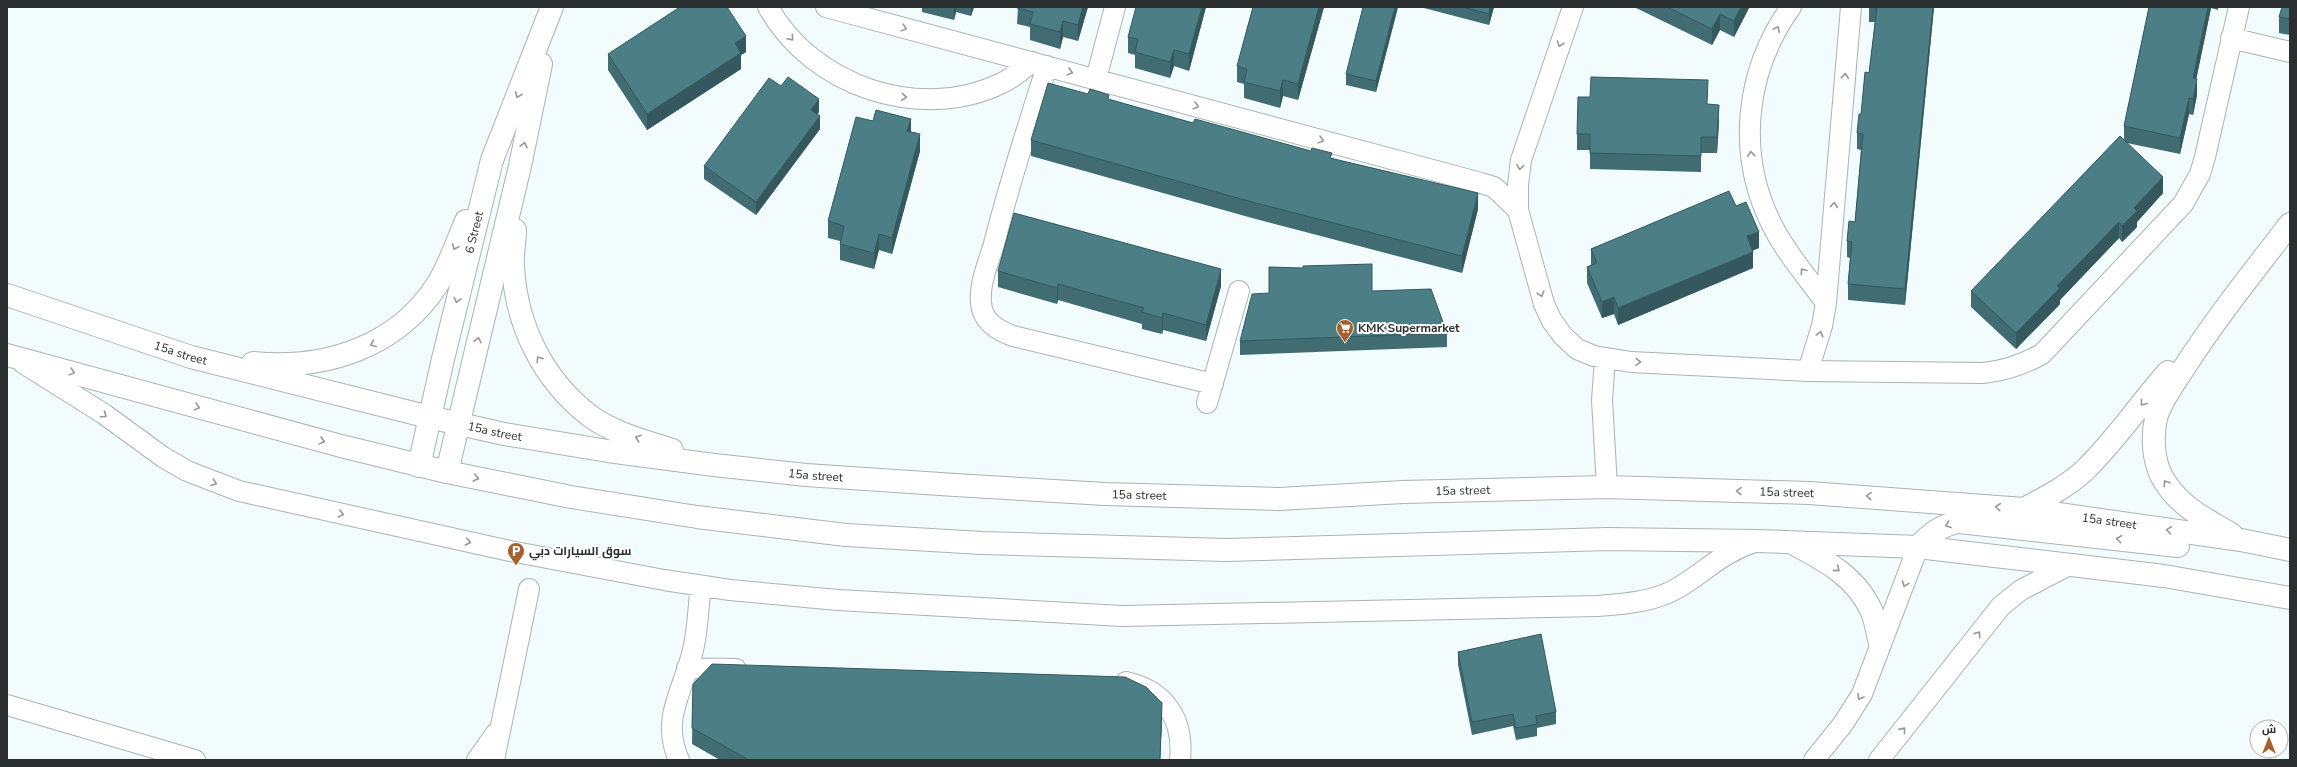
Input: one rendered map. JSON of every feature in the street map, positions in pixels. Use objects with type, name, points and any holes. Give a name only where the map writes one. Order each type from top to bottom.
[{"type":"main road","name":"6 Street","points":[[419,466],[429,417],[492,160],[553,7]]},
{"type":"main road","name":"6 Street","points":[[448,472],[520,166],[553,7]]},
{"type":"main road","points":[[191,357],[266,364],[304,364],[343,357],[380,341],[412,316],[437,285],[492,160]]},
{"type":"main road","points":[[520,166],[513,266],[519,311],[536,353],[562,391],[591,416],[624,434],[714,465]]},
{"type":"main road","points":[[2241,540],[2188,508],[2173,494],[2162,477],[2155,458],[2154,438],[2156,418],[2164,398],[2206,333],[2290,224]]},
{"type":"main road","name":"15a street","points":[[7,295],[191,357],[429,417],[459,424],[608,451],[714,465],[955,486],[1105,494],[1279,499],[1403,492],[1607,487],[1817,493],[2024,509],[2241,540],[2290,550]]},
{"type":"main road","points":[[2024,509],[2051,496],[2083,471],[2110,443],[2158,383],[2206,333]]},
{"type":"main road","points":[[10,356],[419,466],[571,497],[698,517],[846,535],[982,543],[1226,550],[1606,539],[1757,541],[1918,547],[2171,577],[2290,598]]},
{"type":"main road","points":[[1918,547],[1929,535],[1940,528],[1959,522],[2185,546],[2209,546],[2241,540]]},
{"type":"main road","points":[[1791,542],[1829,562],[1861,592],[1872,612],[1880,643]]},
{"type":"street","points":[[768,7],[776,20],[800,48],[828,70],[861,87],[896,96],[932,99],[968,94],[1003,83],[1039,64]]},
{"type":"street","points":[[826,7],[874,13],[1039,64],[1481,183],[1494,187],[1518,210]]},
{"type":"street","points":[[1096,79],[1115,7]]},
{"type":"street","points":[[1573,7],[1521,160],[1518,185],[1518,210],[1544,304],[1552,321],[1563,336],[1577,349],[1605,359],[1808,371],[1983,373],[2004,371],[2024,364],[2042,354],[2166,223],[2193,190],[2205,157],[2238,7]]},
{"type":"street","points":[[1791,7],[1766,49],[1756,77],[1751,108],[1749,138],[1753,168],[1760,198],[1772,226],[1788,252],[1826,303]]},
{"type":"street","points":[[1808,371],[1822,326],[1826,303],[1851,7]]},
{"type":"street","points":[[2231,38],[2290,52]]},
{"type":"street","points":[[1039,64],[981,296],[983,310],[989,322],[1000,331],[1013,336],[1210,393],[1239,291]]},
{"type":"street","points":[[10,356],[104,414],[163,457],[187,471],[238,491],[510,551],[701,586],[838,600],[1122,616],[1598,606],[1648,600],[1675,590],[1724,555],[1757,541]]},
{"type":"street","points":[[1605,359],[1602,400],[1607,487]]},
{"type":"street","points":[[1814,760],[1843,724],[1862,694],[1876,661],[1880,643],[1918,547]]},
{"type":"street","points":[[1879,760],[2001,606],[2021,590],[2071,564]]},
{"type":"street","points":[[679,760],[674,749],[671,730],[675,703],[693,650],[701,586]]},
{"type":"street","points":[[494,760],[529,589]]},
{"type":"street","points":[[687,668],[751,670]]},
{"type":"street","points":[[1111,682],[1127,682],[1142,687],[1156,695],[1168,706],[1176,720],[1180,735],[1180,760]]},
{"type":"street","points":[[7,705],[195,760]]},
{"type":"street","points":[[477,760],[500,728]]},
{"type":"building","points":[[680,7],[727,7],[746,36],[735,43],[741,53],[647,114],[608,54]]},
{"type":"building","points":[[1083,7],[1078,25],[1063,21],[1060,32],[1030,24],[1033,12],[1017,8]]},
{"type":"building","points":[[1136,7],[1202,7],[1189,54],[1174,50],[1170,62],[1135,52],[1138,39],[1128,37]]},
{"type":"building","points":[[1253,7],[1319,7],[1298,84],[1283,80],[1280,91],[1244,82],[1247,69],[1237,66]]},
{"type":"building","points":[[1363,7],[1395,7],[1376,81],[1346,74]]},
{"type":"building","points":[[1463,7],[1490,7],[1489,14]]},
{"type":"building","points":[[1667,7],[1741,7],[1734,21],[1720,14],[1712,29]]},
{"type":"building","points":[[1877,7],[1933,7],[1905,289],[1848,284],[1852,242],[1847,241],[1849,221],[1855,222],[1863,134],[1857,133],[1859,114],[1861,114],[1865,72],[1869,73]]},
{"type":"building","points":[[2149,7],[2208,7],[2193,78],[2197,79],[2193,99],[2189,98],[2180,138],[2124,126]]},
{"type":"building","points":[[2282,7],[2290,7],[2290,19],[2279,17]]},
{"type":"building","points":[[788,77],[819,99],[811,110],[820,116],[756,202],[704,166],[769,78],[781,86]]},
{"type":"building","points":[[1591,77],[1708,80],[1707,104],[1719,105],[1717,137],[1701,137],[1701,156],[1590,153],[1590,134],[1577,134],[1578,97],[1590,97]]},
{"type":"building","points":[[1048,83],[1088,94],[1090,89],[1109,95],[1108,99],[1193,123],[1195,119],[1311,151],[1312,148],[1332,153],[1330,158],[1478,193],[1462,256],[1252,202],[1031,140]]},
{"type":"building","points":[[876,110],[911,119],[907,131],[920,134],[892,238],[879,234],[874,253],[840,244],[844,226],[828,221],[856,117],[873,121]]},
{"type":"building","points":[[2120,136],[2163,177],[2134,208],[2137,211],[2122,226],[2119,222],[2057,286],[2060,288],[2016,333],[1971,291]]},
{"type":"building","points":[[1729,191],[1736,206],[1746,202],[1759,232],[1747,236],[1753,252],[1618,308],[1614,297],[1602,302],[1587,267],[1597,263],[1591,249]]},
{"type":"building","points":[[1014,213],[1221,269],[1206,325],[1163,313],[1162,318],[1142,312],[1144,308],[1058,284],[1057,288],[998,271]]},
{"type":"building","points":[[1372,264],[1372,291],[1431,289],[1447,333],[1240,341],[1252,294],[1269,293],[1269,267],[1303,268],[1303,266]]},
{"type":"building","points":[[1541,634],[1556,712],[1536,716],[1537,724],[1516,728],[1513,714],[1472,722],[1458,652]]},
{"type":"building","points":[[712,664],[1125,677],[1146,687],[1162,703],[1160,760],[749,760],[692,728],[693,684]]},
{"type":"place","name":"KMK Supermarket","points":[[1345,343]]},
{"type":"place","name":"سوق السيارات دبي","points":[[516,566]]}]
